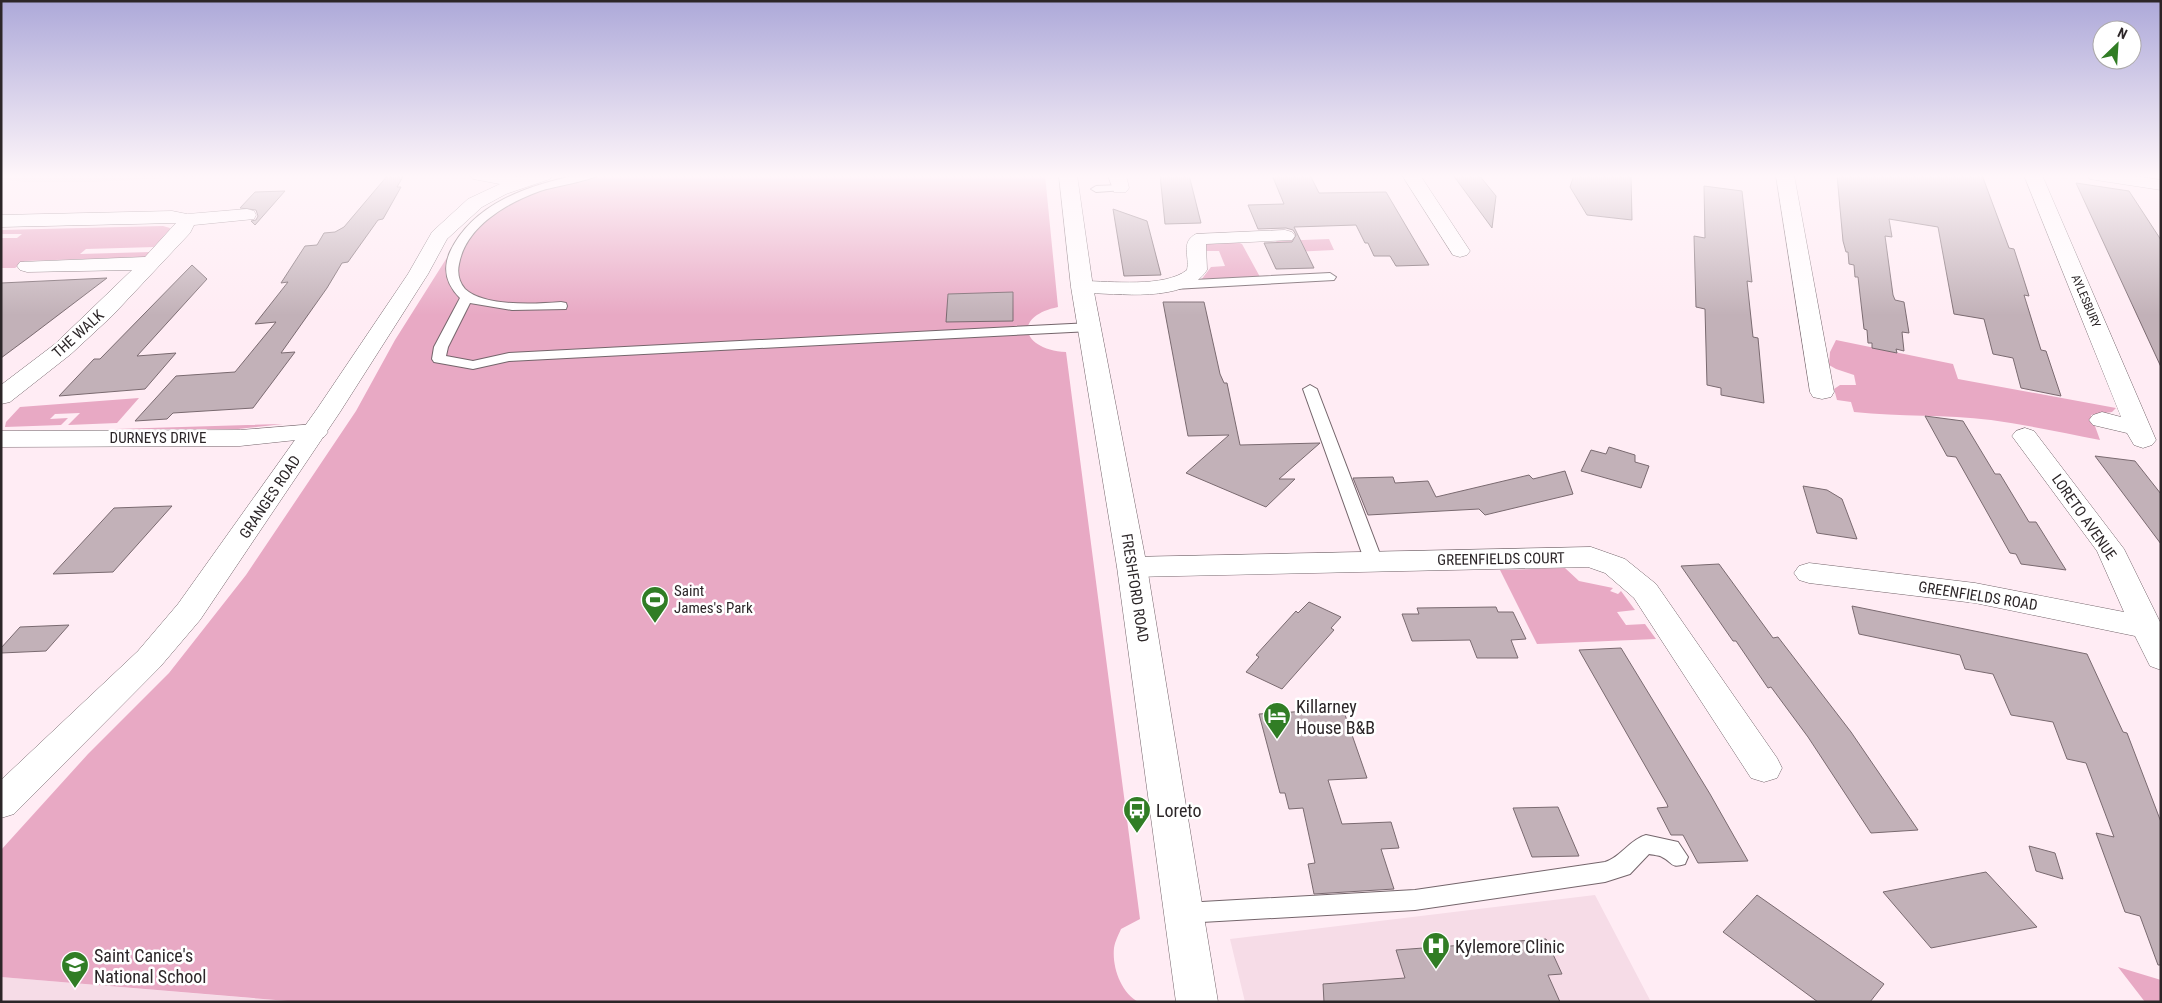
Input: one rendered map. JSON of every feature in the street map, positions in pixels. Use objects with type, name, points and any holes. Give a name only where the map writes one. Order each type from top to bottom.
[{"type":"street","name":"THE WALK","points":[[1,397],[70,342],[104,311],[182,229],[186,222]]},
{"type":"street","name":"GRANGES ROAD","points":[[1,803],[149,659],[189,612],[315,432],[418,274],[439,236],[453,222]]},
{"type":"street","name":"FRESHFORD ROAD","points":[[1074,222],[1082,287],[1091,328],[1132,567],[1197,1002]]},
{"type":"street","points":[[1442,222],[1460,250]]},
{"type":"street","points":[[1793,222],[1821,383],[1844,378]]},
{"type":"street","name":"AYLESBURY","points":[[2053,222],[2141,434],[2102,420]]},
{"type":"street","points":[[1082,287],[1162,287],[1174,285],[1194,275],[1199,267],[1194,247],[1197,241],[1203,238],[1256,244],[1284,236]]},
{"type":"street","points":[[27,266],[148,263]]},
{"type":"street","name":"DURNEYS DRIVE","points":[[1,439],[240,438],[315,432]]},
{"type":"street","name":"LORETO AVENUE","points":[[2025,436],[2110,549],[2161,658]]},
{"type":"street","name":"GREENFIELDS COURT","points":[[1132,567],[1591,558],[1615,566],[1645,591],[1764,768]]},
{"type":"street","name":"GREENFIELDS ROAD","points":[[1809,573],[1975,593],[2146,628]]},
{"type":"lane","points":[[479,222],[453,257],[450,265],[454,283],[467,297],[489,303],[546,308],[561,306]]},
{"type":"lane","points":[[1174,285],[1330,277]]},
{"type":"lane","points":[[467,297],[441,347],[439,359],[473,365],[509,357],[1091,328]]},
{"type":"lane","points":[[1310,389],[1374,562]]},
{"type":"lane","points":[[1184,913],[1415,900],[1595,874],[1622,867],[1634,853],[1646,844],[1670,849],[1677,856]]},
{"type":"shaded area","name":"Saint James's Park","points":[[474,222],[1050,222],[1058,307],[1033,318],[1028,332],[1032,340],[1040,346],[1066,352],[1140,919],[1121,929],[1116,940],[1114,955],[1119,979],[1127,992],[1139,1002],[300,1002],[1,977],[1,850],[88,754],[169,673],[246,575],[356,411],[395,340],[465,229]]},
{"type":"shaded area","points":[[163,226],[170,228],[169,233],[155,247],[86,249],[80,254],[150,252],[145,257],[25,261],[15,268],[1,268],[1,238],[17,238],[22,234],[1,234],[1,230]]},
{"type":"shaded area","points":[[1329,239],[1334,250],[1272,253],[1269,247],[1277,241]]},
{"type":"shaded area","points":[[1237,242],[1242,244],[1260,277],[1201,280],[1211,267],[1225,266],[1219,251],[1205,251],[1204,248],[1208,243]]},
{"type":"shaded area","points":[[1836,340],[1953,364],[1958,379],[2116,408],[2112,412],[2091,415],[2100,440],[1991,420],[1854,412],[1851,402],[1837,400],[1834,389],[1840,385],[1856,385],[1854,375],[1829,365],[1830,352]]},
{"type":"shaded area","points":[[139,398],[117,423],[68,425],[80,413],[55,414],[50,419],[68,418],[61,425],[5,427],[6,422],[20,407]]},
{"type":"shaded area","points":[[283,424],[238,429],[116,429]]},
{"type":"shaded area","points":[[1565,568],[1579,581],[1613,588],[1610,591],[1618,594],[1621,591],[1635,610],[1617,612],[1626,625],[1645,624],[1656,639],[1537,644],[1500,570]]},
{"type":"shaded area","name":"Kylemore Clinic","points":[[1595,895],[1651,1002],[1245,1002],[1230,939]]},
{"type":"shaded area","points":[[2118,967],[2161,980],[2161,1002],[2145,1002]]},
{"type":"shaded area","name":"Saint Canice's National School","points":[[1,977],[297,1002],[1,1002]]},
{"type":"building","points":[[348,222],[377,222],[348,262],[342,263],[327,288],[281,353],[295,352],[253,408],[173,413],[167,419],[135,421],[176,376],[235,372],[276,322],[255,324],[288,282],[281,283],[305,246],[317,245],[324,233],[335,232]]},
{"type":"building","points":[[1115,222],[1147,222],[1161,275],[1124,276]]},
{"type":"building","points":[[1165,222],[1201,223],[1165,224]]},
{"type":"building","points":[[1255,222],[1404,222],[1429,265],[1396,266],[1390,256],[1374,256],[1356,225],[1294,227],[1314,268],[1276,269],[1264,243],[1292,242],[1296,235],[1293,230],[1286,228],[1258,229]]},
{"type":"building","points":[[1487,222],[1493,222],[1492,228]]},
{"type":"building","points":[[1705,222],[1745,222],[1752,282],[1747,281],[1753,337],[1758,338],[1764,403],[1721,395],[1721,388],[1707,385],[1705,309],[1696,307],[1694,236],[1705,238]]},
{"type":"building","points":[[1841,222],[1889,222],[1892,237],[1885,236],[1893,295],[1895,300],[1904,302],[1909,333],[1902,332],[1904,351],[1896,349],[1897,353],[1872,348],[1872,343],[1868,343],[1867,330],[1864,329],[1858,277],[1855,277],[1854,265],[1849,264],[1848,252],[1846,252]]},
{"type":"building","points":[[1906,222],[1999,222],[2009,248],[2014,249],[2029,296],[2024,295],[2041,350],[2046,351],[2061,396],[2021,388],[2013,358],[1993,354],[1984,319],[1954,314],[1938,227]]},
{"type":"building","points":[[2094,222],[2149,222],[2161,240],[2161,367]]},
{"type":"building","points":[[192,265],[207,279],[137,356],[176,353],[145,389],[59,396],[94,359],[100,359]]},
{"type":"building","points":[[107,278],[28,338],[1,358],[1,283]]},
{"type":"building","points":[[1013,292],[1013,321],[946,322],[948,294]]},
{"type":"building","points":[[1163,302],[1204,302],[1220,374],[1224,383],[1227,383],[1240,445],[1320,443],[1279,479],[1295,479],[1266,507],[1186,473],[1229,435],[1188,436]]},
{"type":"building","points":[[1925,416],[1963,421],[1995,474],[2000,474],[2029,522],[2036,522],[2066,570],[2021,564],[2016,554],[2010,553],[1956,457],[1947,456]]},
{"type":"building","points":[[1609,447],[1635,455],[1635,462],[1649,466],[1641,488],[1581,471],[1591,450],[1606,454]]},
{"type":"building","points":[[2095,456],[2135,461],[2161,494],[2161,544]]},
{"type":"building","points":[[1565,471],[1573,494],[1485,515],[1479,509],[1368,515],[1353,478],[1393,477],[1395,483],[1428,481],[1436,497],[1529,475],[1533,479]]},
{"type":"building","points":[[1803,486],[1827,490],[1842,499],[1857,539],[1817,533]]},
{"type":"building","points":[[172,506],[113,572],[53,574],[114,508]]},
{"type":"building","points":[[1719,564],[1773,638],[1778,637],[1851,732],[1918,830],[1871,833],[1808,737],[1771,687],[1768,688],[1736,641],[1733,641],[1681,566]]},
{"type":"building","points":[[1309,602],[1341,617],[1331,628],[1334,630],[1282,689],[1246,672],[1259,657],[1256,655],[1296,611],[1298,613]]},
{"type":"building","points":[[1852,606],[2087,654],[2123,732],[2127,733],[2161,822],[2161,965],[2158,965],[2140,916],[2125,912],[2096,833],[2114,837],[2086,763],[2067,759],[2053,722],[2011,715],[1993,674],[1965,669],[1960,655],[1859,634]]},
{"type":"building","points":[[1496,607],[1498,612],[1513,612],[1526,639],[1511,640],[1518,658],[1477,658],[1470,640],[1412,641],[1402,614],[1419,614],[1417,608]]},
{"type":"building","points":[[69,625],[46,651],[1,653],[1,648],[20,627]]},
{"type":"building","points":[[1621,648],[1710,794],[1748,861],[1698,863],[1683,835],[1671,835],[1657,808],[1668,807],[1667,804],[1579,650]]},
{"type":"building","points":[[1343,709],[1367,778],[1328,780],[1342,824],[1391,822],[1399,848],[1381,849],[1394,889],[1314,894],[1308,864],[1315,863],[1303,808],[1289,809],[1285,793],[1280,793],[1259,714]]},
{"type":"building","points":[[1558,807],[1579,856],[1532,857],[1513,808]]},
{"type":"building","points":[[2029,846],[2055,853],[2063,879],[2036,871]]},
{"type":"building","points":[[1986,872],[2037,927],[1931,948],[1883,892]]},
{"type":"building","points":[[1757,895],[1884,984],[1870,1002],[1818,1002],[1723,932]]},
{"type":"building","points":[[1546,939],[1562,974],[1548,975],[1560,1002],[1324,1002],[1323,984],[1405,978],[1396,950]]},
{"type":"place","name":"Saint James's Park","points":[[655,624]]},
{"type":"place","name":"Killarney House B&B","points":[[1277,740]]},
{"type":"place","name":"Loreto","points":[[1137,834]]},
{"type":"place","name":"Kylemore Clinic","points":[[1436,970]]},
{"type":"place","name":"Saint Canice's National School","points":[[75,989]]}]
